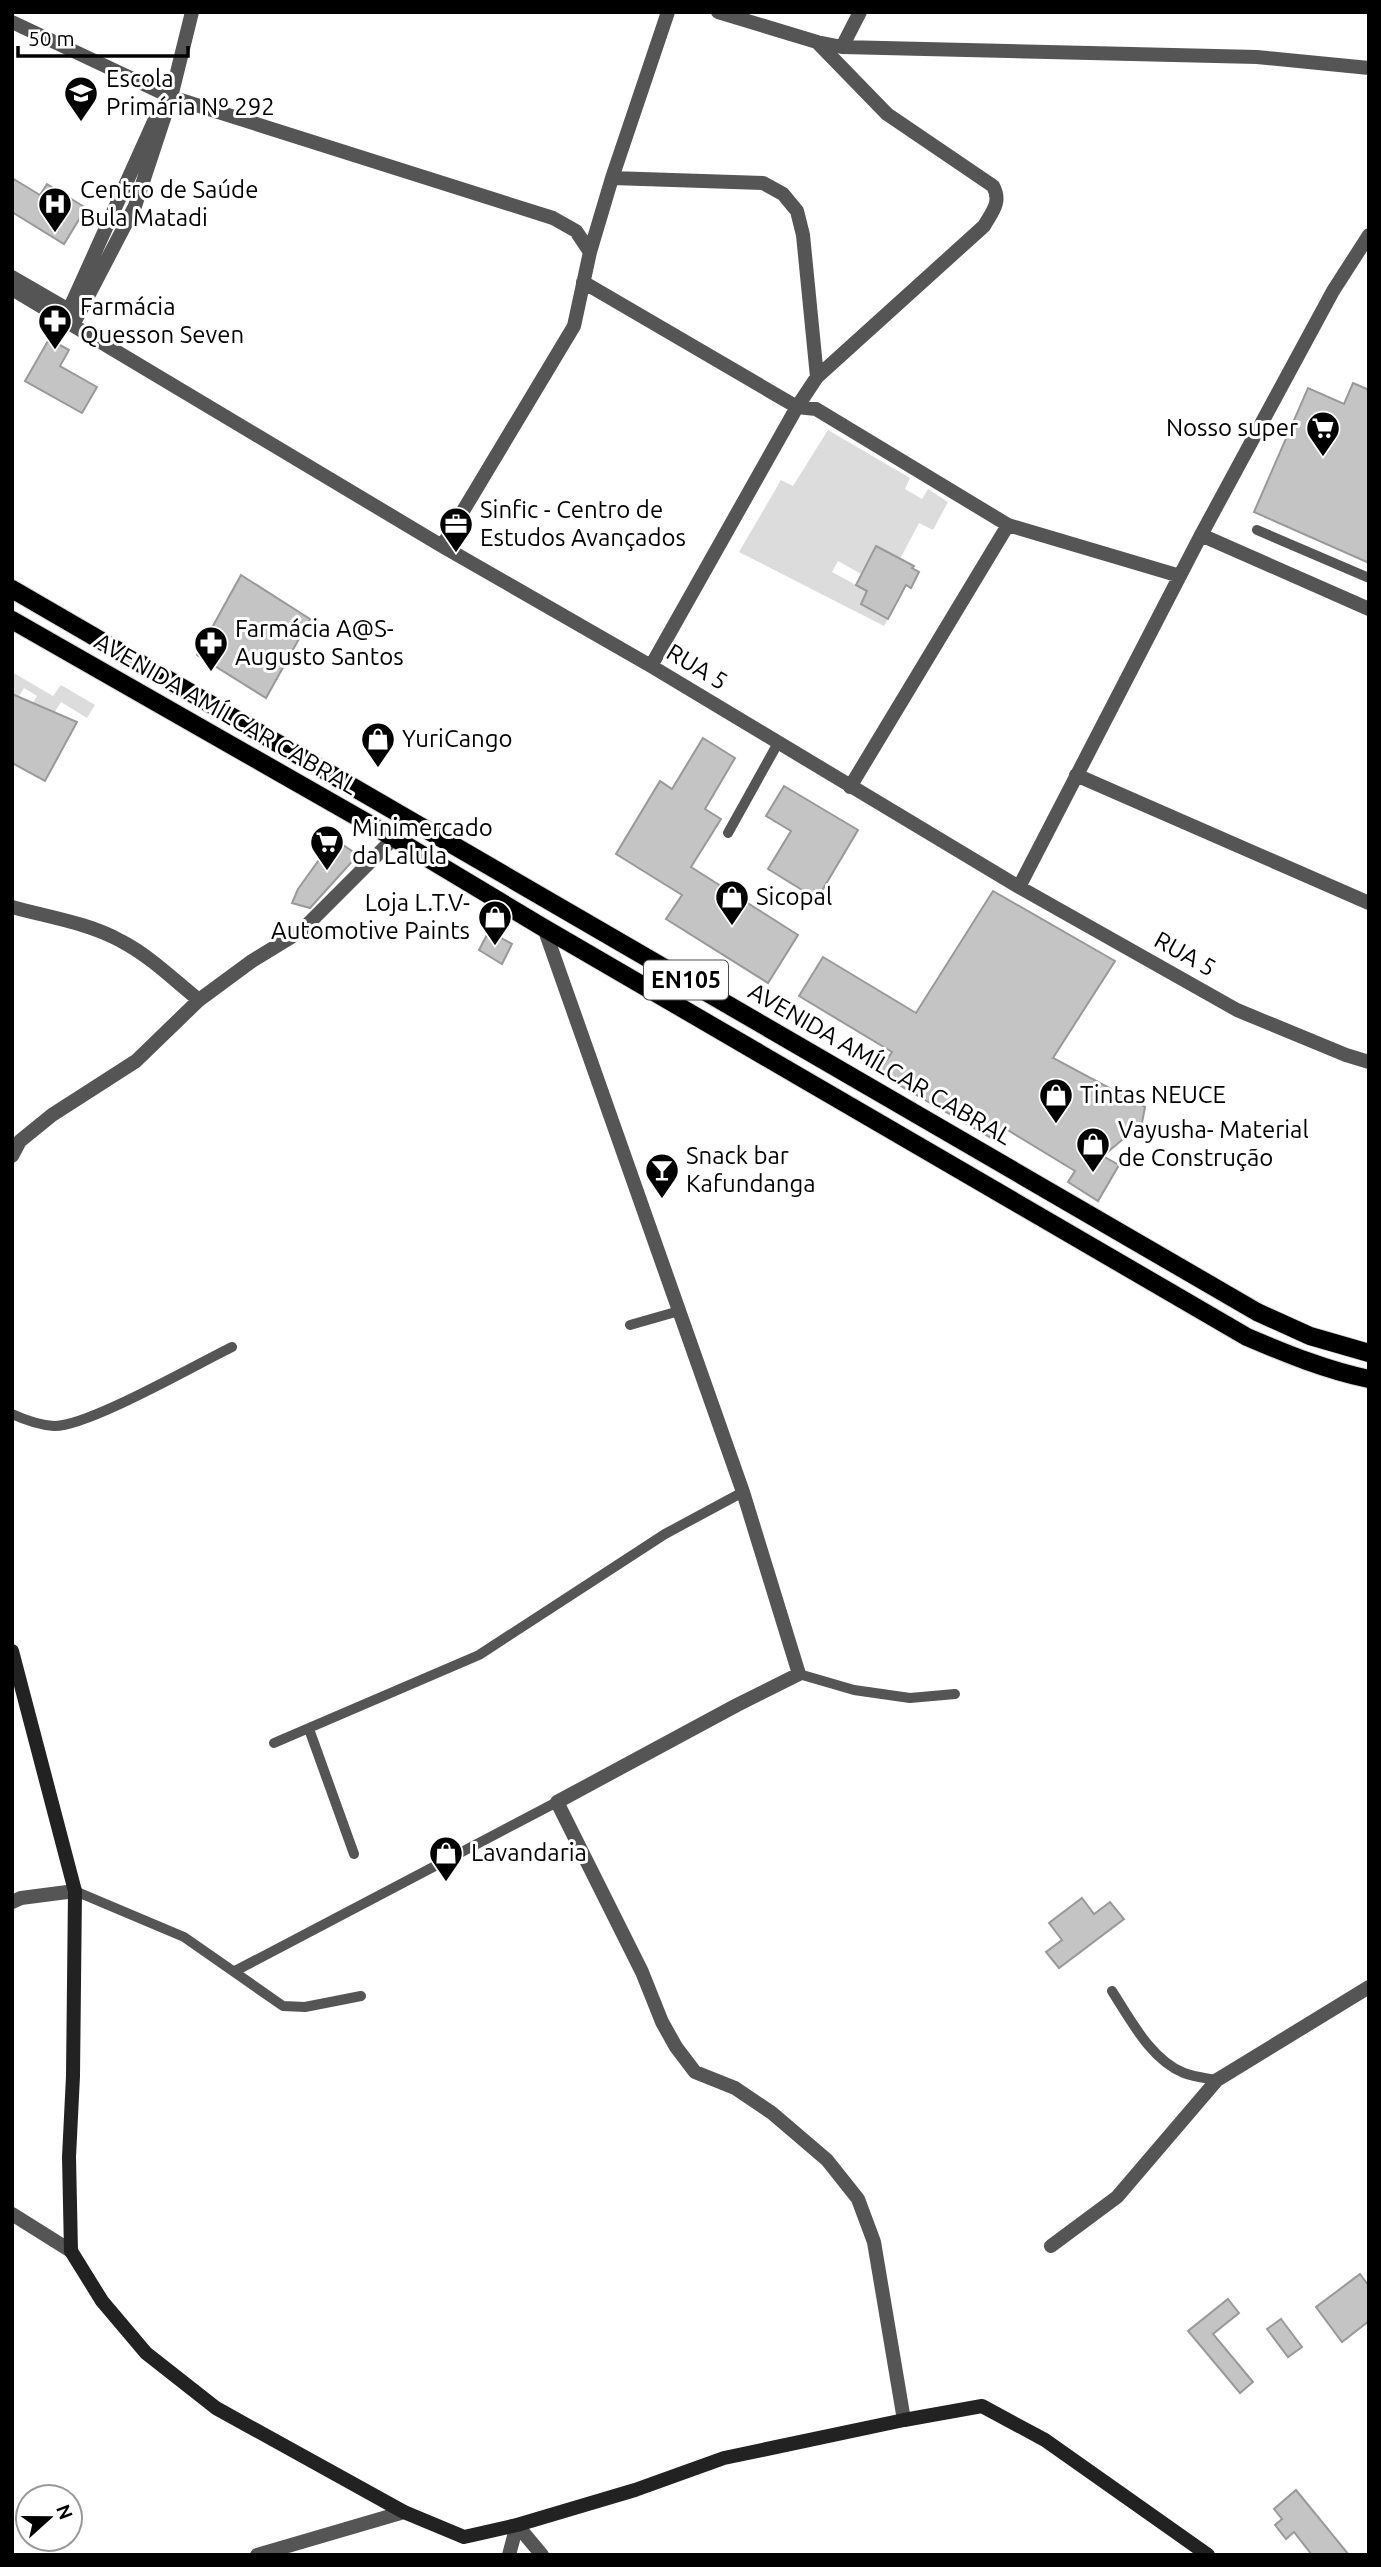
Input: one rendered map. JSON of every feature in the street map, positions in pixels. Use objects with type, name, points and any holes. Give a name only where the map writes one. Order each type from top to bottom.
[{"type":"main road","name":"AVENIDA AMÍLCAR CABRAL","points":[[12,589],[1257,1312],[1310,1336],[1369,1353]]},
{"type":"main road","name":"AVENIDA AMÍLCAR CABRAL","points":[[12,620],[394,838],[1247,1336],[1290,1356],[1369,1380]]},
{"type":"street","points":[[73,325],[135,206],[171,97],[192,12]]},
{"type":"street","points":[[442,546],[574,326],[590,252],[612,178],[668,12]]},
{"type":"street","points":[[718,12],[842,47],[1258,57],[1369,68]]},
{"type":"street","points":[[842,47],[860,12]]},
{"type":"street","points":[[12,22],[171,97],[553,218],[576,231],[590,252]]},
{"type":"street","points":[[651,666],[797,407],[817,377],[984,226],[996,205],[998,195],[993,186],[887,114],[817,42]]},
{"type":"street","points":[[12,277],[69,310],[156,117]]},
{"type":"street","points":[[612,178],[763,183],[783,194],[797,211],[803,235],[817,377]]},
{"type":"street","points":[[1019,887],[1200,535],[1333,290],[1369,235]]},
{"type":"street","points":[[583,282],[797,407],[816,409],[1008,525],[1180,576]]},
{"type":"street","name":"RUA 5","points":[[12,289],[442,546],[651,666],[1019,887],[1237,1010],[1369,1062]]},
{"type":"street","points":[[850,787],[1008,525]]},
{"type":"street","points":[[1200,535],[1369,609]]},
{"type":"street","points":[[1076,775],[1369,902]]},
{"type":"street","points":[[12,1156],[20,1141],[52,1115],[136,1061],[199,1000],[252,961],[301,931],[394,838]]},
{"type":"street","points":[[12,907],[83,926],[121,940],[199,1000]]},
{"type":"street","points":[[544,928],[743,1492],[799,1674],[737,1704],[557,1802],[642,1972],[662,2022],[676,2047],[695,2072],[735,2088],[772,2113],[827,2160],[858,2199],[874,2242],[904,2420]]},
{"type":"street","points":[[12,1651],[75,1891],[73,2076],[69,2157],[71,2251]]},
{"type":"street","points":[[12,1902],[21,1898],[75,1891]]},
{"type":"street","points":[[1051,2246],[1117,2197],[1217,2080],[1369,1987]]},
{"type":"street","points":[[12,2214],[71,2251],[102,2301],[146,2353],[216,2408],[404,2512],[464,2537],[517,2525],[635,2490],[724,2458],[982,2406],[1045,2440],[1208,2555]]},
{"type":"street","points":[[257,2555],[404,2512]]},
{"type":"street","points":[[509,2555],[517,2525]]},
{"type":"street","points":[[517,2525],[542,2555]]},
{"type":"lane","points":[[1256,530],[1369,578]]},
{"type":"lane","points":[[728,833],[778,743]]},
{"type":"lane","points":[[630,1325],[678,1311]]},
{"type":"lane","points":[[12,1414],[25,1420],[56,1426],[89,1417],[232,1347]]},
{"type":"lane","points":[[274,1743],[479,1655],[665,1534],[743,1492]]},
{"type":"lane","points":[[799,1674],[854,1690],[910,1698],[956,1694]]},
{"type":"lane","points":[[309,1729],[354,1854]]},
{"type":"lane","points":[[235,1971],[557,1802]]},
{"type":"lane","points":[[75,1891],[184,1937],[283,2006],[305,2007],[360,1996]]},
{"type":"lane","points":[[1112,1991],[1140,2035],[1162,2058],[1183,2073],[1217,2080]]},
{"type":"shaded area","points":[[828,430],[910,478],[905,489],[922,499],[928,489],[948,502],[933,530],[919,523],[900,559],[876,546],[861,574],[838,561],[832,572],[867,591],[861,604],[888,619],[884,626],[739,552],[781,480],[793,486]]},
{"type":"shaded area","points":[[12,672],[53,696],[61,685],[95,705],[87,718],[61,702],[51,718],[31,706],[37,696],[24,688],[12,707]]},
{"type":"building","points":[[12,178],[40,195],[47,184],[86,208],[64,244],[12,212]]},
{"type":"building","points":[[49,339],[69,350],[60,366],[97,387],[82,413],[25,381]]},
{"type":"building","name":"Nosso super","points":[[1353,383],[1369,390],[1369,563],[1254,512],[1308,388],[1344,404]]},
{"type":"building","points":[[876,546],[914,566],[912,568],[919,572],[911,588],[906,585],[888,619],[861,604],[867,591],[856,585]]},
{"type":"building","points":[[241,575],[310,619],[266,698],[197,655]]},
{"type":"building","points":[[12,694],[77,722],[45,781],[12,763]]},
{"type":"building","points":[[703,738],[735,758],[705,809],[721,819],[691,867],[798,935],[768,983],[666,919],[682,895],[616,854],[660,781],[672,789]]},
{"type":"building","points":[[784,786],[858,830],[817,899],[768,869],[791,831],[766,816]]},
{"type":"building","name":"Minimercado da Lalula","points":[[334,839],[358,855],[310,908],[292,903],[298,889]]},
{"type":"building","points":[[993,891],[1115,961],[1053,1058],[1145,1107],[1142,1123],[1103,1156],[1119,1165],[1098,1201],[1068,1182],[1075,1171],[1006,1129],[993,1139],[878,1073],[892,1052],[799,996],[823,957],[916,1013]]},
{"type":"building","name":"Loja L.T.V- Automotive Paints","points":[[489,931],[512,944],[502,964],[479,950]]},
{"type":"building","points":[[1082,1898],[1094,1914],[1110,1902],[1124,1919],[1059,1968],[1046,1952],[1062,1940],[1049,1923]]},
{"type":"building","points":[[1360,2274],[1369,2286],[1369,2321],[1342,2342],[1316,2307]]},
{"type":"building","points":[[1228,2299],[1239,2313],[1213,2334],[1253,2382],[1240,2393],[1188,2331]]},
{"type":"building","points":[[1281,2319],[1302,2347],[1288,2357],[1267,2329]]},
{"type":"building","points":[[1296,2490],[1349,2555],[1312,2555],[1294,2532],[1286,2539],[1275,2525],[1282,2519],[1274,2509]]},
{"type":"place","name":"Escola Primária Nº 292","points":[[81,123]]},
{"type":"place","name":"Centro de Saúde Bula Matadi","points":[[55,234]]},
{"type":"place","name":"Farmácia Quesson Seven","points":[[55,351]]},
{"type":"place","name":"Nosso super","points":[[1323,458]]},
{"type":"place","name":"Sinfic - Centro de Estudos Avançados","points":[[456,554]]},
{"type":"place","name":"Farmácia A@S- Augusto Santos","points":[[211,673]]},
{"type":"place","name":"YuriCango","points":[[378,769]]},
{"type":"place","name":"Minimercado da Lalula","points":[[327,872]]},
{"type":"place","name":"Sicopal","points":[[732,927]]},
{"type":"place","name":"Loja L.T.V- Automotive Paints","points":[[495,947]]},
{"type":"place","name":"Tintas NEUCE","points":[[1056,1125]]},
{"type":"place","name":"Vayusha- Material de Construção","points":[[1093,1174]]},
{"type":"place","name":"Snack bar Kafundanga","points":[[662,1200]]},
{"type":"place","name":"Lavandaria","points":[[446,1883]]}]
